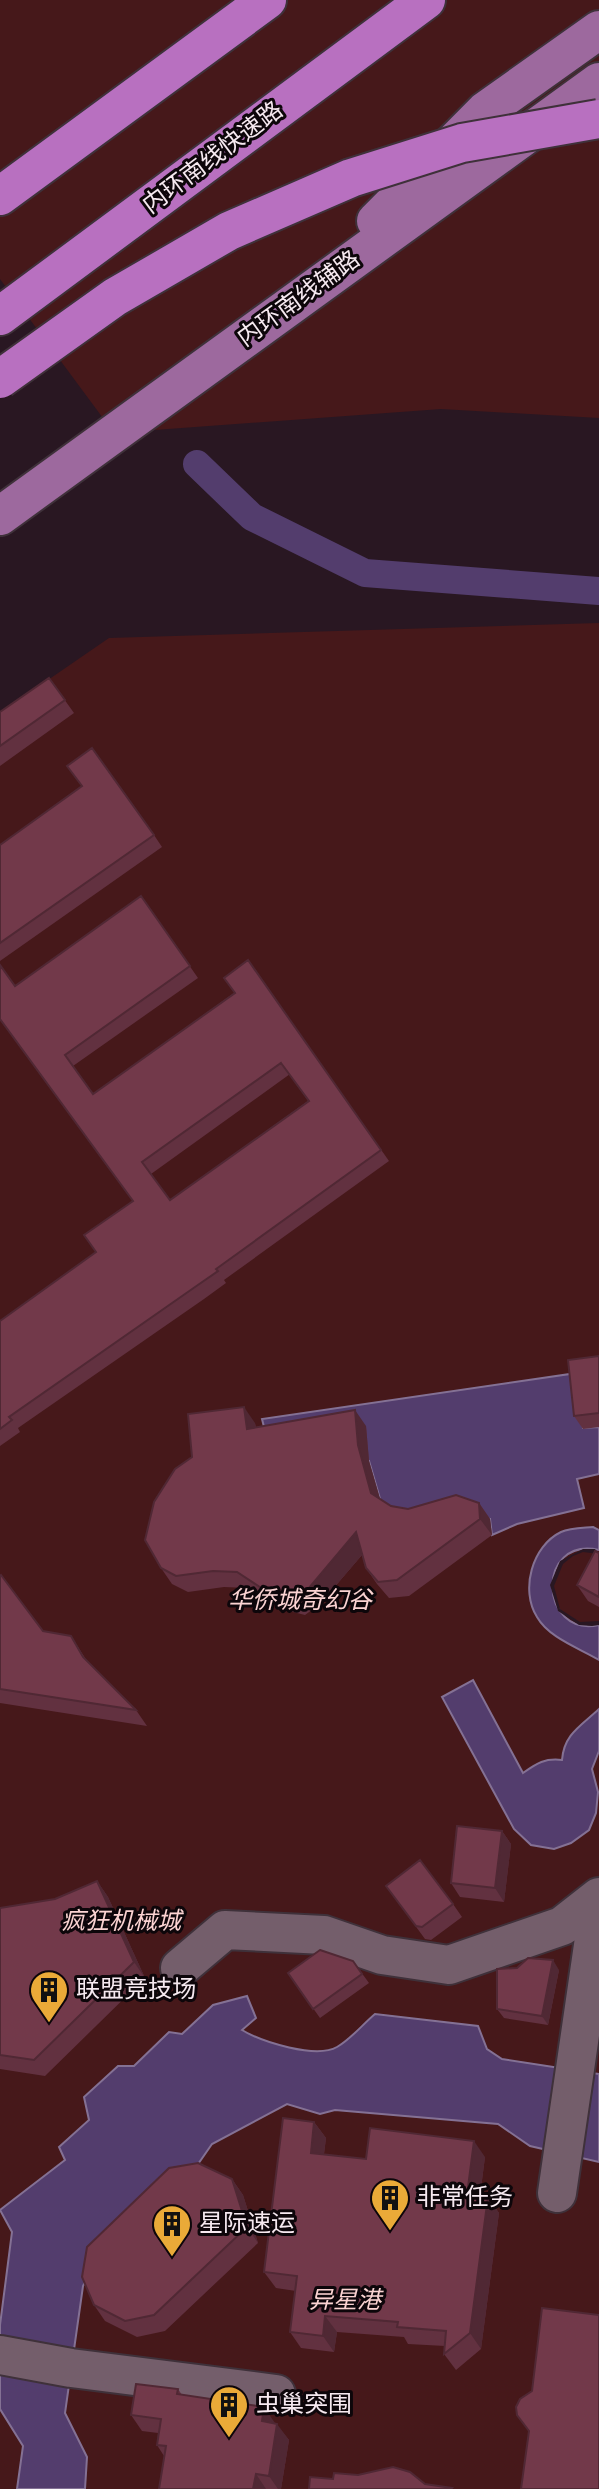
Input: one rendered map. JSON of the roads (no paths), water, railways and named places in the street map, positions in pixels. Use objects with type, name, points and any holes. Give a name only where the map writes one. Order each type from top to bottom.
[{"type":"highway","points":[[0,196],[267,0]]},
{"type":"highway","name":"内环南线快速路","points":[[0,316],[426,0]]},
{"type":"highway","points":[[0,379],[115,297],[241,225],[351,178],[462,142],[599,119]]},
{"type":"main road","points":[[292,304],[485,111],[599,30]]},
{"type":"main road","name":"内环南线辅路","points":[[0,516],[599,82]]},
{"type":"street","points":[[180,1968],[225,1930],[324,1935],[382,1955],[449,1965],[562,1926],[599,1897]]},
{"type":"street","points":[[557,2193],[585,2018],[599,1904]]},
{"type":"street","points":[[0,2355],[71,2368],[276,2395]]},
{"type":"waterway","points":[[197,464],[252,517],[365,573],[599,591]]},
{"type":"place","name":"联盟竞技场","points":[[49,2024]]},
{"type":"place","name":"非常任务","points":[[390,2232]]},
{"type":"place","name":"星际速运","points":[[172,2258]]},
{"type":"place","name":"虫巢突围","points":[[229,2439]]},
{"type":"park label","name":"华侨城奇幻谷","points":[[300,1601]]},
{"type":"park label","name":"疯狂机械城","points":[[121,1922]]},
{"type":"park label","name":"异星港","points":[[345,2301]]}]
